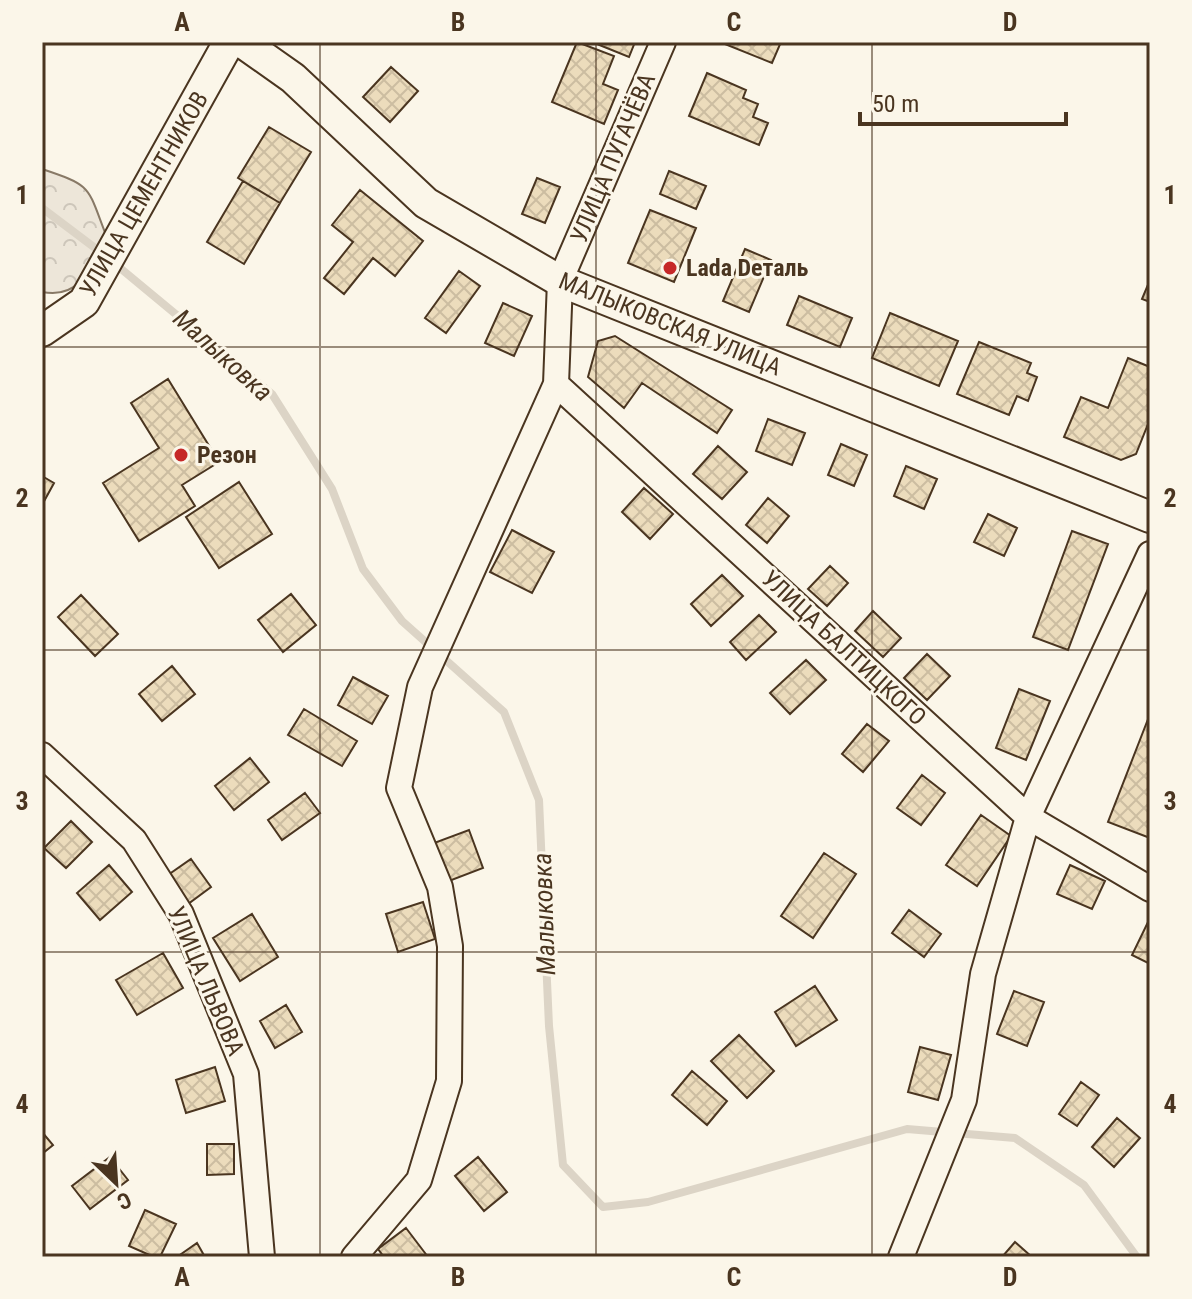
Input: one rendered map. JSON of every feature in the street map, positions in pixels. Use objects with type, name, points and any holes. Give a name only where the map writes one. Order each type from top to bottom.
[{"type":"street","name":"УЛИЦА ЦЕМЕНТНИКОВ","points":[[42,331],[84,302],[229,42]]},
{"type":"street","name":"МАЛЫКОВСКАЯ УЛИЦА","points":[[242,42],[293,78],[426,203],[560,281],[1150,517]]},
{"type":"street","name":"УЛИЦА ПУГАЧЁВА","points":[[354,1257],[419,1180],[449,1081],[450,946],[440,887],[399,788],[420,687],[556,384],[560,281],[663,42]]},
{"type":"street","name":"УЛИЦА БАЛТИЦКОГО","points":[[556,384],[1028,817],[1150,889]]},
{"type":"street","points":[[901,1257],[964,1100],[983,974],[1028,817],[1150,554]]},
{"type":"street","name":"УЛИЦА ЛЬВОВА","points":[[42,755],[134,840],[181,914],[246,1074],[262,1257]]},
{"type":"green space","points":[[42,169],[80,184],[86,190],[106,235],[83,278],[67,291],[56,293],[42,292]]},
{"type":"building","points":[[577,42],[614,56],[603,84],[618,90],[604,124],[552,102]]},
{"type":"building","points":[[592,42],[635,42],[629,57]]},
{"type":"building","points":[[720,42],[781,42],[772,63]]},
{"type":"building","points":[[391,67],[418,91],[390,122],[363,97]]},
{"type":"building","points":[[707,73],[746,90],[743,98],[758,104],[753,117],[768,123],[759,145],[689,116]]},
{"type":"building","points":[[269,127],[311,152],[280,203],[238,178]]},
{"type":"building","points":[[669,171],[706,186],[696,209],[660,194]]},
{"type":"building","points":[[537,178],[560,187],[545,223],[522,214]]},
{"type":"building","points":[[243,181],[280,203],[244,264],[207,242]]},
{"type":"building","points":[[360,190],[423,241],[395,276],[373,258],[344,294],[324,278],[353,242],[332,225]]},
{"type":"building","points":[[650,210],[696,228],[674,282],[628,263]]},
{"type":"building","points":[[745,249],[771,260],[749,312],[723,301]]},
{"type":"building","points":[[459,271],[480,286],[446,333],[425,318]]},
{"type":"building","points":[[1150,280],[1150,302],[1142,299]]},
{"type":"building","points":[[799,296],[852,318],[840,347],[787,325]]},
{"type":"building","points":[[503,303],[532,316],[514,356],[485,343]]},
{"type":"building","points":[[890,313],[958,341],[939,386],[872,358]]},
{"type":"building","points":[[615,336],[732,410],[717,433],[642,383],[624,408],[588,377],[598,341]]},
{"type":"building","points":[[979,342],[1031,363],[1027,373],[1037,377],[1028,401],[1017,396],[1009,415],[957,394]]},
{"type":"building","points":[[1128,358],[1150,367],[1150,419],[1136,454],[1121,460],[1064,437],[1081,397],[1108,408]]},
{"type":"building","name":"Резон","points":[[168,379],[219,462],[182,485],[195,506],[139,541],[103,483],[159,448],[131,403]]},
{"type":"building","points":[[768,419],[805,433],[792,465],[756,451]]},
{"type":"building","points":[[841,444],[867,455],[854,486],[828,475]]},
{"type":"building","points":[[718,446],[747,472],[722,499],[693,474]]},
{"type":"building","points":[[906,466],[937,479],[924,509],[894,496]]},
{"type":"building","points":[[42,476],[54,483],[42,505]]},
{"type":"building","points":[[239,482],[272,534],[219,568],[186,517]]},
{"type":"building","points":[[644,488],[673,514],[650,539],[622,512]]},
{"type":"building","points":[[768,498],[789,516],[767,543],[746,525]]},
{"type":"building","points":[[988,514],[1017,528],[1004,556],[974,542]]},
{"type":"building","points":[[512,530],[554,552],[532,593],[490,572]]},
{"type":"building","points":[[1072,531],[1108,544],[1068,650],[1033,637]]},
{"type":"building","points":[[830,566],[848,583],[827,606],[808,589]]},
{"type":"building","points":[[722,575],[743,596],[711,626],[691,604]]},
{"type":"building","points":[[291,594],[316,625],[283,652],[258,620]]},
{"type":"building","points":[[81,595],[118,634],[95,656],[58,617]]},
{"type":"building","points":[[873,611],[901,638],[883,657],[855,631]]},
{"type":"building","points":[[759,615],[776,632],[746,660],[730,642]]},
{"type":"building","points":[[927,654],[950,676],[927,700],[904,678]]},
{"type":"building","points":[[806,660],[826,680],[790,714],[770,693]]},
{"type":"building","points":[[172,666],[195,694],[162,721],[139,694]]},
{"type":"building","points":[[353,677],[388,696],[372,724],[338,705]]},
{"type":"building","points":[[1019,689],[1050,701],[1026,760],[996,748]]},
{"type":"building","points":[[304,709],[357,741],[342,766],[288,735]]},
{"type":"building","points":[[1150,714],[1150,838],[1108,822]]},
{"type":"building","points":[[867,724],[889,741],[863,772],[842,754]]},
{"type":"building","points":[[250,758],[269,782],[234,810],[215,786]]},
{"type":"building","points":[[922,775],[945,793],[921,825],[897,808]]},
{"type":"building","points":[[305,793],[320,813],[282,840],[268,820]]},
{"type":"building","points":[[981,815],[1011,836],[977,886],[946,865]]},
{"type":"building","points":[[71,821],[92,842],[66,868],[44,848]]},
{"type":"building","points":[[469,830],[483,868],[449,881],[434,843]]},
{"type":"building","points":[[824,853],[856,874],[813,938],[781,916]]},
{"type":"building","points":[[191,859],[211,887],[188,904],[168,875]]},
{"type":"building","points":[[109,865],[132,892],[100,920],[77,893]]},
{"type":"building","points":[[1070,865],[1105,881],[1092,909],[1057,894]]},
{"type":"building","points":[[423,902],[435,939],[398,952],[386,914]]},
{"type":"building","points":[[909,910],[941,934],[924,957],[892,933]]},
{"type":"building","points":[[252,914],[278,957],[240,981],[213,938]]},
{"type":"building","points":[[1150,918],[1150,964],[1132,955]]},
{"type":"building","points":[[163,953],[183,988],[137,1015],[116,980]]},
{"type":"building","points":[[815,986],[837,1020],[796,1046],[775,1012]]},
{"type":"building","points":[[1014,991],[1044,1002],[1027,1046],[997,1034]]},
{"type":"building","points":[[286,1005],[302,1032],[275,1048],[260,1021]]},
{"type":"building","points":[[739,1035],[774,1071],[747,1098],[711,1061]]},
{"type":"building","points":[[920,1047],[951,1055],[938,1100],[908,1092]]},
{"type":"building","points":[[215,1067],[225,1101],[186,1113],[176,1080]]},
{"type":"building","points":[[692,1071],[727,1101],[707,1125],[672,1095]]},
{"type":"building","points":[[1081,1082],[1099,1095],[1077,1126],[1059,1114]]},
{"type":"building","points":[[1117,1118],[1140,1138],[1114,1167],[1092,1147]]},
{"type":"building","points":[[42,1132],[53,1145],[42,1154]]},
{"type":"building","points":[[207,1144],[234,1144],[234,1174],[207,1175]]},
{"type":"building","points":[[110,1157],[128,1180],[90,1209],[72,1186]]},
{"type":"building","points":[[478,1157],[507,1192],[484,1211],[455,1176]]},
{"type":"building","points":[[145,1210],[176,1224],[160,1257],[129,1246]]},
{"type":"building","points":[[406,1228],[428,1257],[384,1257],[378,1249]]},
{"type":"building","points":[[1015,1242],[1032,1257],[1002,1257]]},
{"type":"building","points":[[197,1243],[205,1257],[177,1257]]},
{"type":"waterway","name":"Малыковка","points":[[42,208],[103,254]]},
{"type":"waterway","name":"Малыковка","points":[[114,263],[272,394],[332,489],[363,569],[402,621],[504,712],[539,800],[549,1026],[563,1165],[603,1207],[648,1202],[907,1129],[1015,1138],[1084,1185],[1137,1257]]},
{"type":"place","name":"Lada Dеталь","points":[[670,268]]},
{"type":"place","name":"Резон","points":[[181,455]]}]
